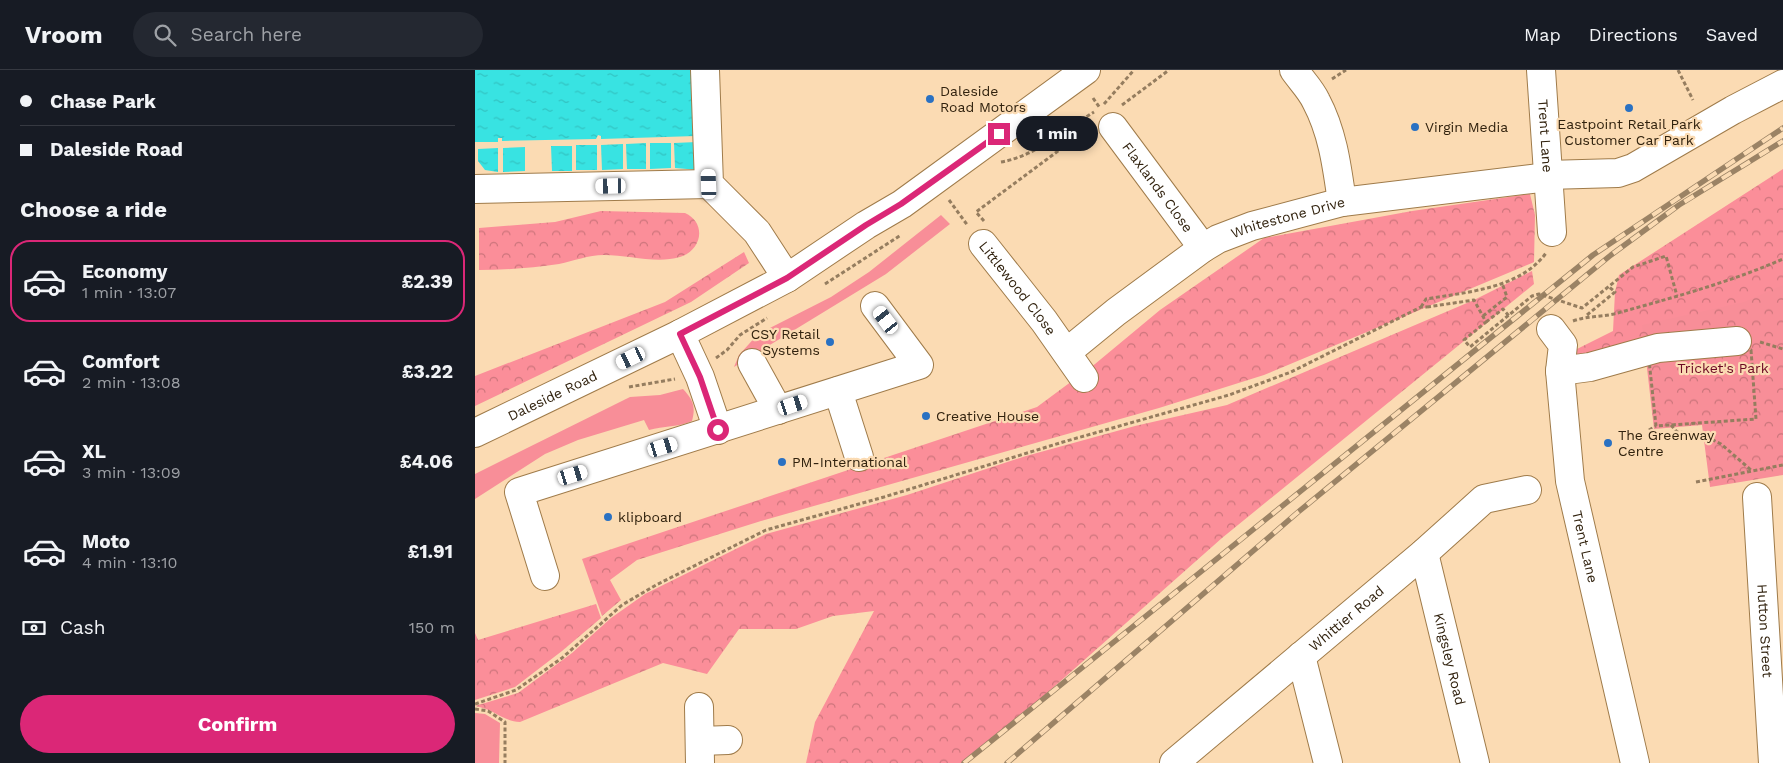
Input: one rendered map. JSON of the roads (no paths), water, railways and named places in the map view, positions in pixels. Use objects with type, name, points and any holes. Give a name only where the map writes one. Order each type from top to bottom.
[{"type":"street","points":[[705,70],[709,184],[757,232],[787,278]]},
{"type":"street","name":"Daleside Road","points":[[475,433],[680,334],[787,278],[901,204],[1086,70]]},
{"type":"street","points":[[1294,70],[1316,100],[1329,132],[1335,150],[1342,202]]},
{"type":"street","name":"Trent Lane","points":[[1541,70],[1552,232]]},
{"type":"street","name":"Whitestone Drive","points":[[1067,352],[1116,312],[1203,248],[1218,239],[1252,226],[1342,202],[1539,178],[1547,175],[1618,173],[1633,168],[1733,110],[1783,84]]},
{"type":"street","name":"Flaxlands Close","points":[[1114,127],[1203,248]]},
{"type":"street","points":[[475,190],[709,184]]},
{"type":"street","name":"Littlewood Close","points":[[983,244],[1085,378]]},
{"type":"street","points":[[545,576],[519,492],[919,365],[875,306]]},
{"type":"street","name":"Trent Lane","points":[[1551,329],[1563,345],[1560,371],[1570,481],[1635,763]]},
{"type":"street","points":[[680,334],[700,377],[718,430]]},
{"type":"street","points":[[1560,371],[1591,367],[1658,348],[1737,340]]},
{"type":"street","points":[[753,363],[779,410]]},
{"type":"street","points":[[839,391],[859,457]]},
{"type":"street","name":"Whittier Road","points":[[1174,763],[1424,553],[1483,499],[1527,490]]},
{"type":"street","name":"Hutton Street","points":[[1757,498],[1776,706],[1773,763]]},
{"type":"street","name":"Kingsley Road","points":[[1424,553],[1475,763]]},
{"type":"street","points":[[1301,656],[1327,763]]},
{"type":"street","points":[[699,707],[700,752],[728,740]]},
{"type":"water","points":[[475,70],[695,70],[696,136],[601,139],[601,136],[598,135],[596,139],[502,141],[502,138],[498,138],[498,142],[475,142]]},
{"type":"water","points":[[697,142],[699,170],[675,168],[674,143]]},
{"type":"water","points":[[646,143],[646,169],[627,169],[626,144]]},
{"type":"water","points":[[650,143],[671,143],[671,168],[650,169]]},
{"type":"water","points":[[623,144],[623,169],[602,170],[601,145]]},
{"type":"water","points":[[576,145],[597,145],[597,170],[576,170]]},
{"type":"water","points":[[551,146],[572,146],[572,171],[552,171]]},
{"type":"water","points":[[525,147],[525,171],[503,172],[503,148]]},
{"type":"water","points":[[498,148],[498,172],[485,170],[478,161],[478,149]]},
{"type":"railway","points":[[964,763],[1593,255],[1783,128]]},
{"type":"railway","points":[[1007,763],[1297,513],[1611,255],[1679,205],[1783,141]]},
{"type":"place","name":"Daleside Road Motors","points":[[930,99]]},
{"type":"place","name":"Eastpoint Retail Park Customer Car Park","points":[[1629,108]]},
{"type":"place","name":"Virgin Media","points":[[1415,127]]},
{"type":"place","name":"CSY Retail Systems","points":[[830,342]]},
{"type":"place","name":"Creative House","points":[[926,416]]},
{"type":"place","name":"The Greenway Centre","points":[[1608,443]]},
{"type":"place","name":"PM-International","points":[[782,462]]},
{"type":"place","name":"klipboard","points":[[608,517]]},
{"type":"park label","name":"Tricket's Park","points":[[1723,368]]}]
